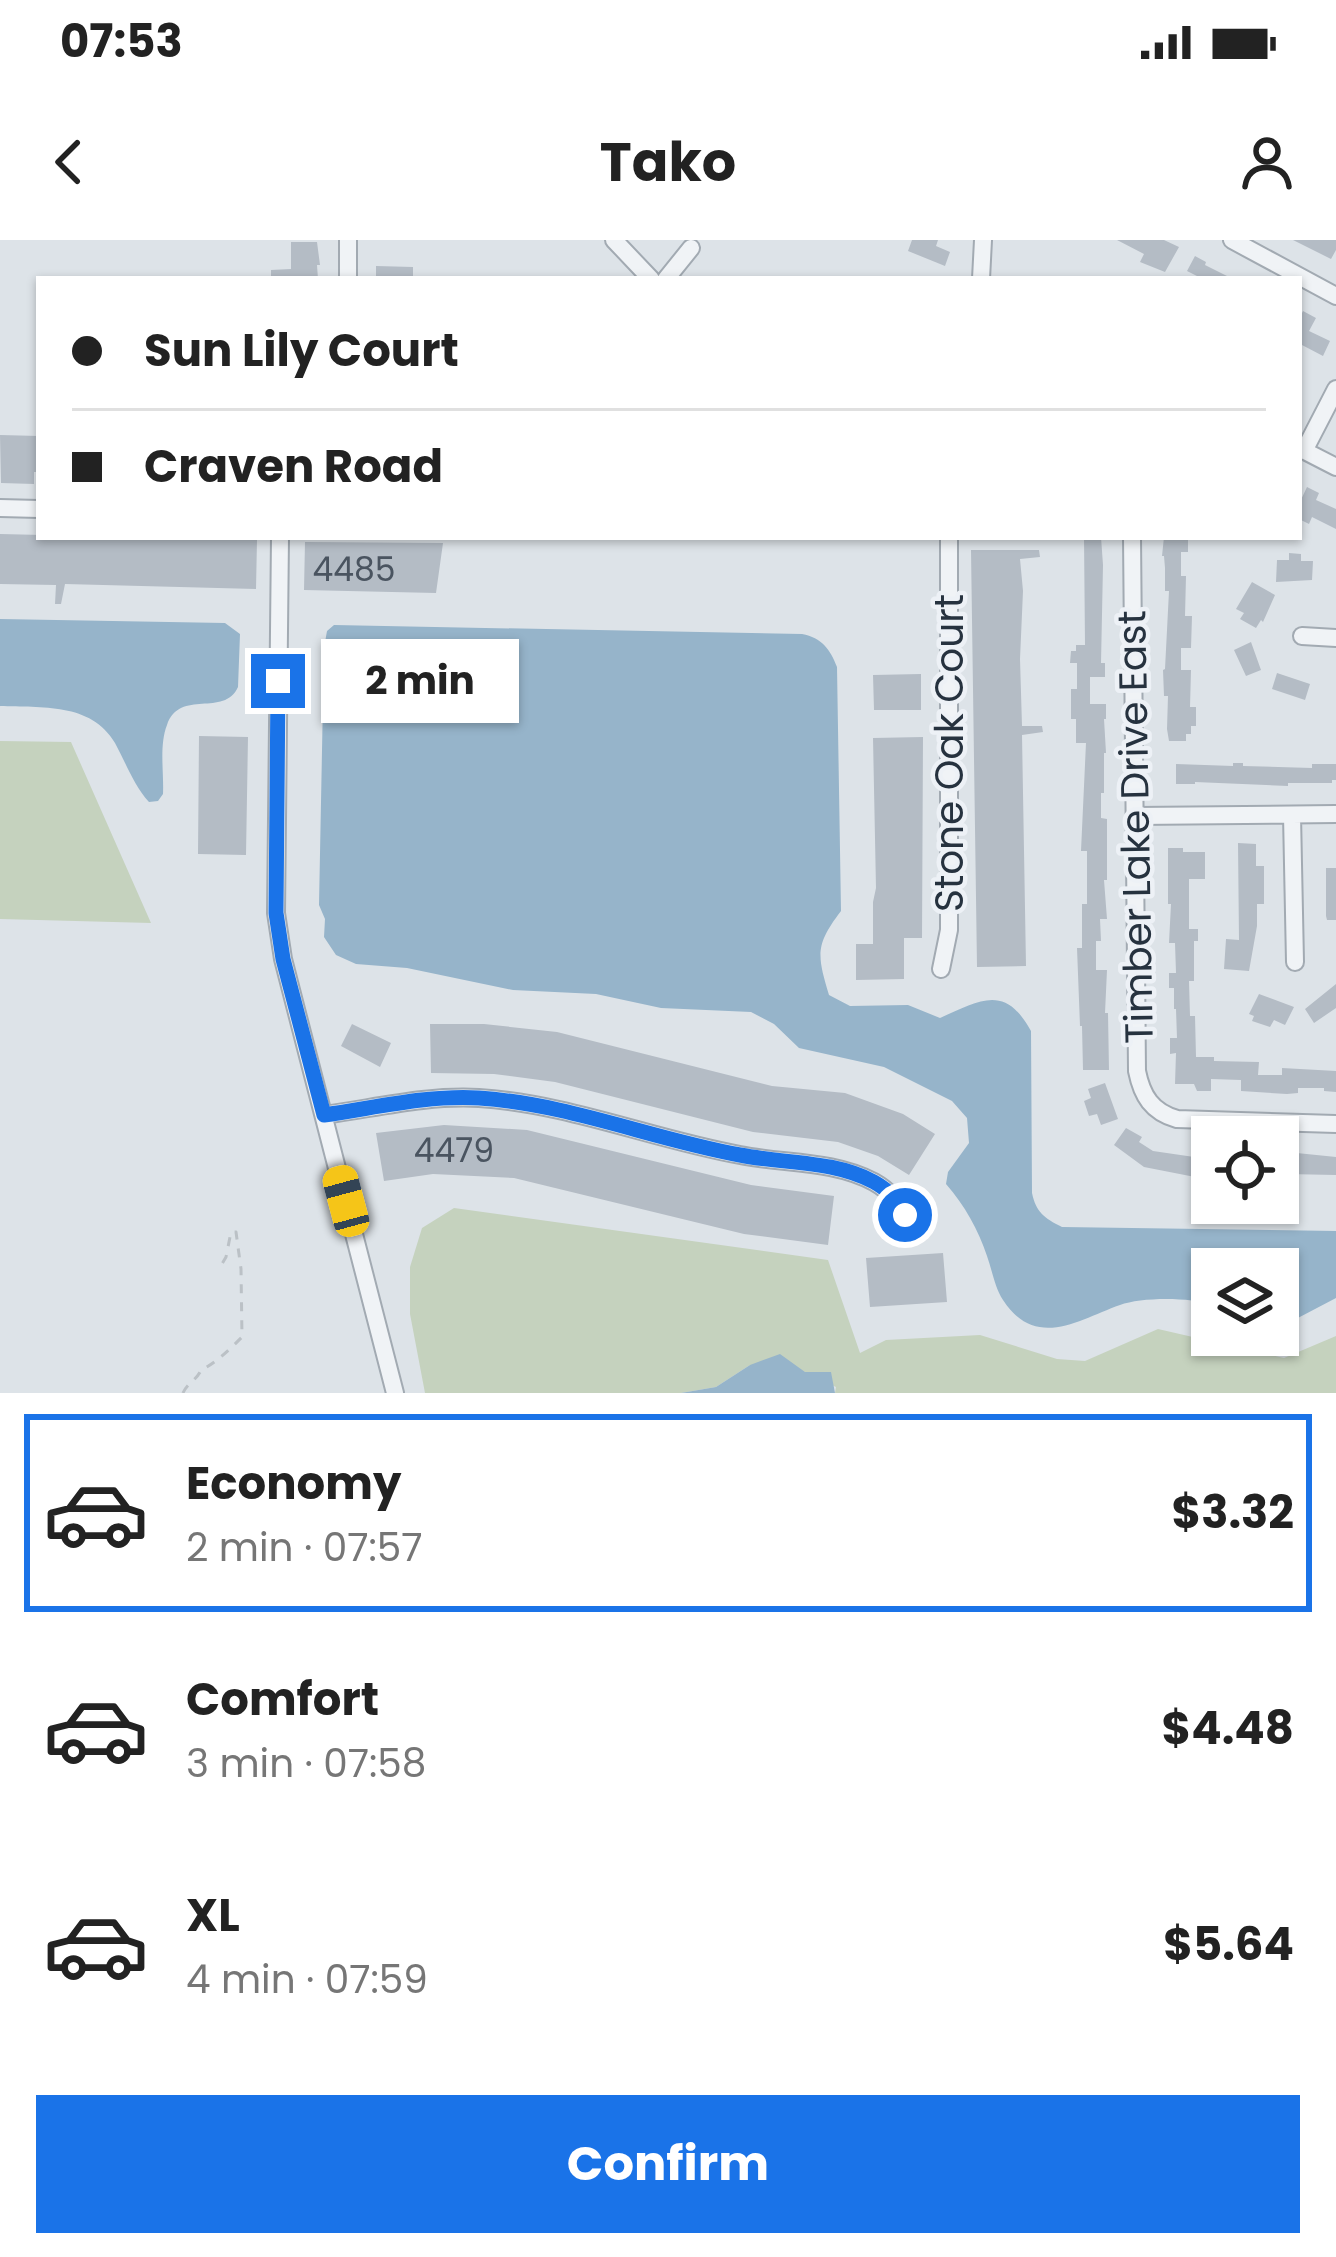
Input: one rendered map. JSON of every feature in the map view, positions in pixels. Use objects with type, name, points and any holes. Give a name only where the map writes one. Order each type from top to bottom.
[{"type":"street","points":[[348,240],[348,276]]},
{"type":"street","points":[[614,240],[648,276]]},
{"type":"street","points":[[981,276],[983,240]]},
{"type":"street","points":[[1232,240],[1299,276]]},
{"type":"street","points":[[668,276],[691,248]]},
{"type":"street","points":[[1302,278],[1336,296]]},
{"type":"street","points":[[1336,389],[1302,450],[1336,467]]},
{"type":"street","points":[[0,508],[36,509]]},
{"type":"street","points":[[280,540],[276,913],[283,959],[395,1393]]},
{"type":"street","name":"Stone Oak Court","points":[[941,969],[949,931],[949,540]]},
{"type":"street","name":"Timber Lake Drive East","points":[[1132,540],[1137,1071],[1144,1095],[1158,1111],[1189,1121],[1336,1124]]},
{"type":"street","points":[[1302,635],[1336,638]]},
{"type":"street","points":[[1136,816],[1336,814]]},
{"type":"street","points":[[1292,815],[1295,962]]},
{"type":"street","points":[[324,1115],[411,1100],[476,1098],[538,1105],[740,1155],[825,1165],[872,1181],[895,1196],[905,1215]]},
{"type":"path","points":[[183,1393],[201,1370],[216,1363],[242,1337],[242,1269],[236,1232],[231,1232],[219,1269]]},
{"type":"green space","points":[[0,741],[71,742],[151,923],[0,919]]},
{"type":"green space","points":[[454,1208],[828,1260],[860,1353],[886,1340],[980,1335],[1057,1359],[1085,1361],[1158,1329],[1191,1337],[1191,1356],[1284,1358],[1299,1356],[1299,1352],[1336,1336],[1336,1393],[835,1393],[836,1387],[805,1372],[750,1365],[716,1387],[681,1393],[425,1393],[410,1314],[410,1267],[422,1228]]},
{"type":"water","points":[[0,619],[225,623],[240,634],[238,687],[223,701],[191,705],[173,714],[163,741],[163,794],[149,802],[115,743],[93,720],[64,710],[0,706]]},
{"type":"water","points":[[334,625],[802,634],[820,641],[837,667],[841,911],[821,951],[829,995],[850,1006],[908,1005],[940,1018],[980,1002],[1002,1001],[1031,1031],[1032,1193],[1046,1217],[1062,1227],[1336,1231],[1336,1298],[1299,1317],[1299,1248],[1191,1248],[1191,1300],[1140,1300],[1059,1327],[1030,1324],[1003,1300],[975,1227],[946,1184],[948,1172],[969,1143],[967,1118],[952,1101],[884,1067],[799,1048],[774,1024],[751,1012],[661,1008],[596,994],[513,990],[407,968],[356,964],[336,955],[324,937],[325,919],[319,905],[327,631]]},
{"type":"water","points":[[780,1354],[805,1372],[831,1372],[835,1393],[681,1393],[716,1387],[750,1365]]},
{"type":"building","points":[[912,240],[938,240],[936,246],[950,252],[945,266],[908,251]]},
{"type":"building","points":[[1117,240],[1164,240],[1179,247],[1165,272],[1140,262],[1144,254]]},
{"type":"building","points":[[1293,240],[1336,240],[1336,250],[1331,259]]},
{"type":"building","points":[[291,242],[317,242],[318,276],[271,276],[271,270],[291,269]]},
{"type":"building","points":[[1195,256],[1227,276],[1197,276],[1187,271]]},
{"type":"building","points":[[376,266],[413,267],[413,276],[376,276]]},
{"type":"building","points":[[1302,313],[1316,318],[1309,331],[1330,341],[1323,356],[1302,345]]},
{"type":"building","points":[[0,435],[36,436],[34,484],[1,483]]},
{"type":"building","points":[[1307,487],[1319,493],[1316,500],[1336,509],[1336,529],[1312,517],[1309,524],[1302,520]]},
{"type":"building","points":[[0,534],[36,535],[36,540],[257,540],[256,589],[65,584],[61,604],[55,604],[56,585],[0,584]]},
{"type":"building","points":[[1084,540],[1101,540],[1101,663],[1105,663],[1105,677],[1090,677],[1090,704],[1106,704],[1101,818],[1107,819],[1107,919],[1100,919],[1096,970],[1107,970],[1109,1070],[1083,1070],[1080,1026],[1077,948],[1082,948],[1082,904],[1087,904],[1087,851],[1081,851],[1086,743],[1076,743],[1076,719],[1071,719],[1077,663],[1070,663],[1076,645],[1085,645]]},
{"type":"building","points":[[1164,540],[1188,540],[1188,552],[1181,552],[1181,576],[1186,576],[1185,616],[1192,616],[1191,648],[1181,648],[1181,670],[1191,670],[1190,707],[1196,707],[1196,726],[1191,726],[1186,741],[1169,741],[1167,729],[1163,670],[1169,591],[1165,591]]},
{"type":"building","points":[[305,542],[443,543],[436,593],[304,590]]},
{"type":"building","points":[[971,550],[1039,550],[1040,557],[1020,559],[1022,726],[1042,726],[1043,732],[1022,735],[1026,966],[977,967]]},
{"type":"building","points":[[1289,553],[1301,554],[1301,561],[1313,561],[1312,580],[1276,582],[1277,560],[1289,560]]},
{"type":"building","points":[[1252,582],[1275,595],[1256,628],[1240,619],[1244,613],[1236,609]]},
{"type":"building","points":[[1251,642],[1261,670],[1246,676],[1234,650]]},
{"type":"building","points":[[1277,673],[1310,684],[1305,700],[1272,689]]},
{"type":"building","points":[[921,674],[921,710],[874,710],[873,675]]},
{"type":"building","points":[[199,736],[248,737],[246,855],[198,854]]},
{"type":"building","points":[[923,737],[922,938],[904,938],[904,979],[856,980],[856,944],[873,944],[873,738]]},
{"type":"building","points":[[1176,764],[1312,768],[1312,764],[1336,764],[1336,780],[1288,786],[1176,784]]},
{"type":"building","points":[[1238,843],[1256,844],[1256,866],[1264,866],[1264,904],[1257,904],[1249,971],[1224,969],[1226,939],[1239,940]]},
{"type":"building","points":[[1168,848],[1205,852],[1205,879],[1189,879],[1189,929],[1198,929],[1194,981],[1189,981],[1196,1057],[1259,1062],[1258,1075],[1282,1075],[1282,1068],[1336,1071],[1336,1092],[1324,1088],[1298,1088],[1298,1093],[1287,1094],[1241,1091],[1241,1080],[1211,1079],[1211,1091],[1197,1091],[1194,1084],[1175,1084],[1176,1053],[1170,1054],[1170,1038],[1177,1038],[1176,1009],[1169,973],[1176,973],[1175,943],[1169,943]]},
{"type":"building","points":[[1326,868],[1336,868],[1336,920],[1326,916]]},
{"type":"building","points":[[1336,984],[1336,1008],[1314,1023],[1305,1009]]},
{"type":"building","points":[[1259,994],[1294,1007],[1285,1025],[1274,1020],[1270,1027],[1252,1021],[1254,1016],[1249,1014]]},
{"type":"building","points":[[352,1024],[391,1043],[380,1067],[341,1046]]},
{"type":"building","points":[[430,1024],[557,1032],[772,1086],[845,1093],[903,1114],[935,1134],[909,1175],[878,1156],[838,1142],[753,1132],[555,1082],[431,1073]]},
{"type":"building","points":[[1105,1083],[1118,1119],[1101,1125],[1097,1114],[1089,1116],[1084,1101],[1091,1098],[1088,1089]]},
{"type":"building","points":[[444,1125],[527,1130],[751,1185],[834,1196],[828,1245],[744,1234],[514,1178],[433,1174],[384,1181],[376,1133]]},
{"type":"building","points":[[1126,1128],[1153,1151],[1191,1157],[1191,1176],[1144,1167],[1114,1145]]},
{"type":"building","points":[[1299,1153],[1336,1157],[1336,1175],[1299,1174]]},
{"type":"building","points":[[943,1253],[947,1302],[870,1307],[866,1258]]},
{"type":"route","points":[[278,681],[276,913],[283,959],[324,1115],[411,1100],[476,1098],[538,1105],[740,1155],[825,1165],[872,1181],[895,1196],[905,1215]]}]
